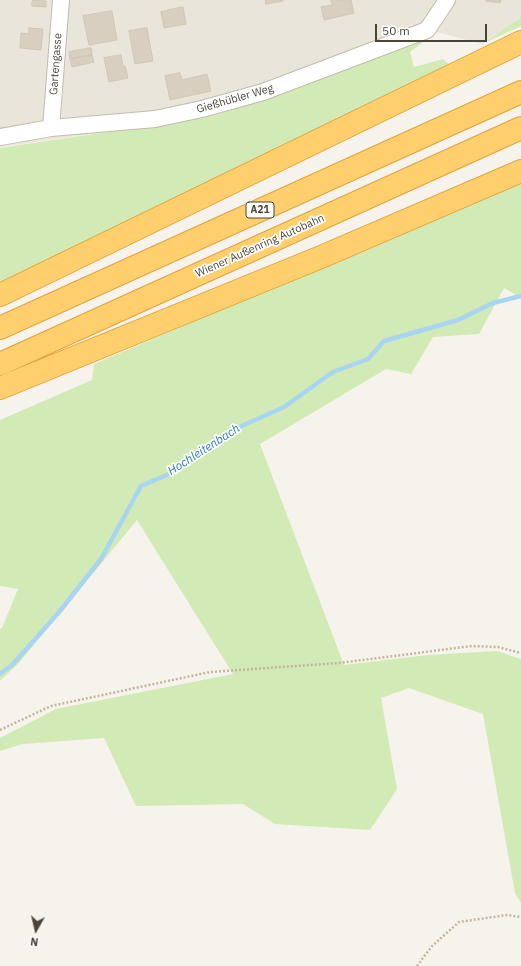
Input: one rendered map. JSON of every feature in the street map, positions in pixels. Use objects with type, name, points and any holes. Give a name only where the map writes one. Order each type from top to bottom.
[{"type":"highway","points":[[0,295],[521,42]]},
{"type":"highway","name":"A21","points":[[0,328],[521,92]]},
{"type":"highway","name":"Wiener Außenring Autobahn","points":[[0,364],[521,128]]},
{"type":"highway","points":[[0,388],[321,257],[521,171]]},
{"type":"street","name":"Gartengasse","points":[[51,128],[61,0]]},
{"type":"street","name":"Gießhübler Weg","points":[[0,138],[51,128],[155,119],[202,110],[263,92],[427,30],[447,0]]},
{"type":"path","points":[[0,730],[51,706],[210,672],[338,663],[472,646],[498,647],[521,653]]},
{"type":"path","points":[[418,966],[432,946],[459,922],[507,915],[521,917]]},
{"type":"shaded area","points":[[0,0],[521,0],[521,17],[482,44],[437,32],[215,116],[0,147]]},
{"type":"green space","points":[[521,17],[521,26],[482,44]]},
{"type":"green space","points":[[437,32],[410,52],[414,67],[443,59],[450,65],[0,286],[0,148],[215,116]]},
{"type":"green space","points":[[521,182],[521,298],[504,288],[479,334],[433,337],[411,374],[386,369],[260,444],[344,665],[428,655],[497,651],[521,659],[521,903],[515,893],[483,714],[409,688],[381,698],[397,789],[370,830],[275,824],[243,804],[136,806],[104,738],[23,744],[0,751],[0,738],[56,709],[233,674],[137,520],[19,663],[0,681],[0,629],[2,628],[18,589],[0,586],[0,420],[92,380],[94,364]]},
{"type":"building","points":[[33,0],[46,1],[46,7],[32,6]]},
{"type":"building","points":[[266,0],[283,0],[283,1],[266,4]]},
{"type":"building","points":[[331,0],[351,0],[354,13],[324,20],[321,7],[332,5]]},
{"type":"building","points":[[486,0],[501,0],[500,3]]},
{"type":"building","points":[[183,7],[186,24],[164,28],[161,12]]},
{"type":"building","points":[[112,11],[117,40],[89,45],[83,16]]},
{"type":"building","points":[[29,28],[43,29],[41,50],[20,48],[21,33],[29,34]]},
{"type":"building","points":[[147,28],[153,61],[135,64],[129,31]]},
{"type":"building","points":[[91,48],[92,55],[70,59],[69,52]]},
{"type":"building","points":[[92,55],[94,62],[72,67],[70,59]]},
{"type":"building","points":[[121,55],[123,66],[125,66],[128,78],[109,82],[104,58]]},
{"type":"building","points":[[180,73],[182,80],[207,74],[211,91],[170,100],[165,76]]},
{"type":"waterway","name":"Hochleitenbach","points":[[0,674],[13,664],[60,611],[101,559],[141,486],[174,472],[211,448],[235,429],[284,407],[333,372],[368,359],[384,341],[458,320],[493,303],[521,296]]}]
